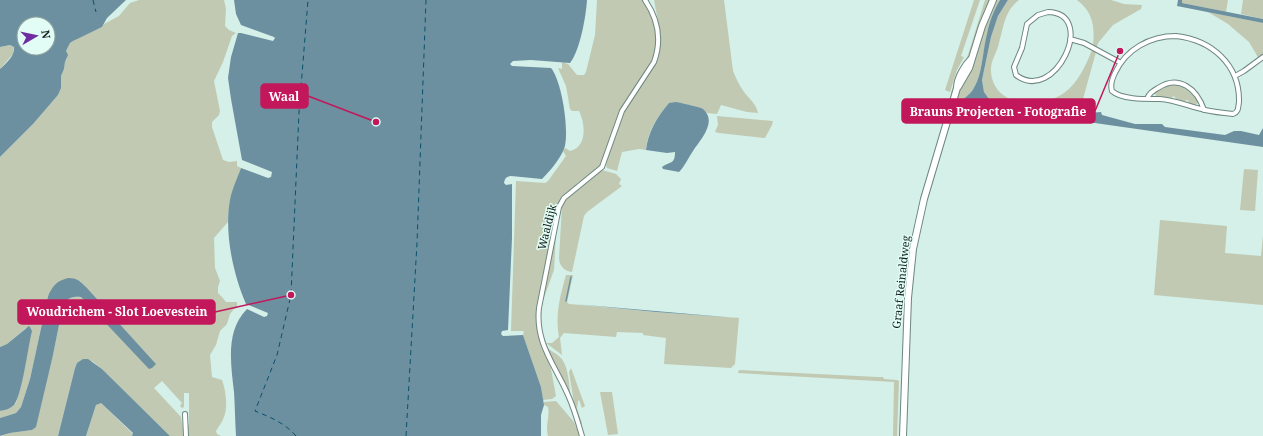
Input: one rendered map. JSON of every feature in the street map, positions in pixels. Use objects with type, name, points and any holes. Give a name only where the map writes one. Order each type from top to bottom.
[{"type":"main road","name":"Graaf Reinaldweg","points":[[903,436],[907,313],[913,249],[924,199],[957,88],[958,79],[972,58],[983,22],[993,0]]},
{"type":"street","name":"Waaldijk","points":[[582,436],[572,404],[545,350],[541,338],[538,317],[539,308],[559,207],[564,198],[602,167],[622,111],[654,62],[657,54],[659,45],[658,33],[655,21],[645,0]]},
{"type":"street","points":[[1048,12],[1059,14],[1064,18],[1068,25],[1070,39],[1069,47],[1063,59],[1059,66],[1050,75],[1038,80],[1030,80],[1022,79],[1016,75],[1014,67],[1022,48],[1026,27],[1035,16],[1048,12]]},
{"type":"street","points":[[1163,37],[1182,37],[1200,42],[1215,51],[1226,62],[1235,76],[1238,93],[1237,111],[1232,114],[1204,110],[1162,99],[1140,99],[1112,91],[1112,80],[1121,63],[1132,51],[1145,42],[1163,37]]},
{"type":"street","points":[[1070,39],[1084,43],[1121,63]]},
{"type":"street","points":[[1235,76],[1263,58]]},
{"type":"street","points":[[1147,99],[1149,94],[1163,85],[1171,82],[1178,83],[1185,85],[1193,92],[1199,99],[1204,110]]},
{"type":"street","points":[[185,414],[186,436]]},
{"type":"green space","points":[[139,0],[224,0],[226,9],[225,26],[229,30],[236,33],[232,36],[223,62],[214,81],[220,111],[219,115],[212,122],[212,127],[223,160],[229,162],[237,161],[237,166],[241,168],[232,195],[228,222],[214,238],[215,268],[220,281],[218,293],[226,302],[237,302],[237,308],[230,314],[227,324],[220,331],[216,345],[210,355],[212,377],[222,380],[225,389],[225,413],[216,431],[217,434],[221,436],[187,436],[186,425],[189,425],[189,393],[184,393],[184,407],[182,408],[180,406],[182,403],[162,381],[154,388],[181,417],[184,436],[170,436],[92,361],[77,363],[58,436],[2,436],[10,433],[32,430],[53,355],[63,305],[70,298],[81,297],[156,364],[80,281],[48,295],[30,379],[21,407],[16,413],[0,418],[0,411],[10,408],[16,403],[20,390],[29,342],[26,328],[7,344],[0,347],[0,157],[33,124],[58,95],[61,86],[61,76],[67,58],[66,51],[70,43],[79,37],[102,27],[104,24],[119,16],[130,3]]},
{"type":"green space","points":[[597,0],[643,0],[651,14],[657,32],[655,55],[622,108],[601,166],[577,183],[576,187],[569,192],[557,210],[538,304],[537,327],[543,349],[550,364],[556,396],[552,399],[543,400],[541,387],[523,335],[524,332],[511,331],[516,181],[545,183],[566,156],[563,151],[565,148],[570,151],[576,149],[580,145],[584,134],[583,122],[579,111],[572,111],[570,109],[566,86],[558,68],[562,69],[562,62],[568,64],[577,75],[584,75],[586,72],[595,35]]},
{"type":"green space","points":[[654,0],[724,0],[733,71],[741,87],[754,104],[758,113],[747,112],[721,105],[717,114],[707,113],[694,106],[669,103],[653,125],[648,137],[646,150],[639,149],[622,152],[617,171],[607,168],[606,165],[616,130],[625,110],[656,60],[659,52],[661,37]]},
{"type":"green space","points":[[974,0],[980,0],[961,56],[964,57],[957,70],[950,92],[945,90]]},
{"type":"green space","points":[[985,0],[991,0],[970,56],[953,93],[951,93],[957,76],[967,58]]},
{"type":"green space","points":[[995,0],[1000,0],[989,25],[978,78],[971,92],[963,100],[956,98],[985,22]]},
{"type":"green space","points":[[1008,0],[1019,0],[1007,14],[991,68],[994,84],[1000,93],[1009,99],[1020,102],[1043,102],[1054,98],[1069,89],[1077,79],[1092,50],[1096,52],[1083,99],[1059,113],[1002,105],[989,99],[984,92],[982,80],[991,37],[998,16]]},
{"type":"green space","points":[[1077,0],[1111,0],[1124,4],[1142,5],[1141,9],[1113,25],[1098,43],[1097,47],[1093,45],[1094,32],[1090,15]]},
{"type":"green space","points":[[1182,0],[1228,0],[1226,12],[1182,3]]},
{"type":"green space","points":[[1243,0],[1263,0],[1263,19],[1241,14]]},
{"type":"green space","points":[[1208,12],[1263,23],[1263,54],[1259,59],[1249,42],[1228,24]]},
{"type":"green space","points":[[10,45],[14,47],[13,54],[0,69],[0,47]]},
{"type":"green space","points":[[1173,85],[1181,87],[1187,91],[1198,103],[1195,105],[1189,103],[1188,100],[1184,101],[1176,99],[1174,96],[1171,98],[1156,96],[1155,93],[1167,86]]},
{"type":"green space","points":[[717,116],[773,121],[765,138],[715,132],[718,125]]},
{"type":"green space","points":[[1244,169],[1258,170],[1255,211],[1240,210]]},
{"type":"green space","points":[[602,170],[616,174],[621,179],[619,184],[622,186],[587,212],[584,216],[572,272],[565,270],[559,259],[562,205],[569,196]]},
{"type":"green space","points":[[1160,220],[1227,226],[1225,253],[1261,256],[1263,235],[1263,305],[1154,295]]},
{"type":"green space","points":[[556,232],[554,270],[541,306]]},
{"type":"green space","points":[[566,275],[573,275],[567,302],[569,304],[739,318],[735,364],[731,368],[664,364],[666,338],[643,335],[643,333],[617,332],[616,337],[564,333],[560,338],[562,355],[546,343],[552,343],[559,337],[558,313]]},
{"type":"green space","points":[[547,348],[557,354],[565,365],[571,397]]},
{"type":"green space","points":[[571,368],[585,406],[582,408],[579,400],[578,401],[577,409],[582,423],[581,426],[575,409],[569,372]]},
{"type":"green space","points":[[739,370],[883,377],[884,379],[897,380],[899,381],[897,436],[893,436],[894,382],[738,373]]},
{"type":"green space","points":[[600,392],[612,392],[618,434],[608,435]]},
{"type":"green space","points":[[556,401],[574,422],[580,436],[548,436],[548,407],[544,405],[544,402]]},
{"type":"green space","points":[[101,403],[133,434],[132,436],[86,436],[96,405]]},
{"type":"water","points":[[0,0],[126,0],[107,18],[102,27],[70,43],[66,51],[68,55],[61,76],[61,88],[58,95],[33,124],[0,157],[0,69],[12,56],[14,47],[10,45],[0,47]]},
{"type":"water","points":[[234,0],[587,0],[580,42],[574,58],[570,63],[531,60],[513,61],[510,64],[512,66],[551,68],[559,84],[562,95],[566,131],[566,141],[560,157],[542,179],[511,176],[506,178],[504,183],[506,185],[512,184],[512,238],[508,330],[502,331],[501,334],[503,336],[523,335],[541,387],[544,405],[541,415],[541,436],[236,436],[231,360],[232,338],[235,327],[247,309],[264,317],[267,316],[268,313],[246,304],[241,292],[231,253],[228,212],[233,188],[241,168],[268,178],[271,177],[272,172],[242,160],[228,78],[231,57],[238,33],[273,41],[275,38],[241,25],[236,14]]},
{"type":"water","points":[[1000,0],[1008,0],[998,16],[991,37],[982,80],[984,92],[989,99],[1002,105],[1059,113],[1083,99],[1085,100],[1087,113],[1101,112],[1102,115],[1135,124],[1162,124],[1165,127],[1225,135],[1234,131],[1241,131],[1259,135],[1263,128],[1263,147],[962,104],[958,111],[955,110],[959,99],[963,100],[976,85],[989,25]]},
{"type":"water","points":[[1178,0],[1182,0],[1182,3],[1263,19],[1263,23],[1177,6]]},
{"type":"water","points":[[676,102],[703,109],[709,120],[706,131],[679,172],[663,169],[662,167],[673,161],[675,152],[667,153],[646,150],[651,131],[657,119],[669,103]]},
{"type":"water","points":[[68,278],[76,279],[84,285],[156,364],[149,369],[81,297],[70,298],[63,305],[36,427],[32,430],[0,436],[0,418],[16,413],[21,407],[30,379],[48,296],[56,284]]},
{"type":"water","points":[[574,304],[731,318],[656,312]]},
{"type":"water","points":[[29,326],[32,331],[20,392],[14,405],[6,410],[0,411],[0,347],[7,344]]},
{"type":"water","points":[[83,359],[88,359],[102,369],[170,436],[132,436],[133,433],[101,403],[96,405],[86,436],[58,436],[75,368],[77,363]]},
{"type":"waterway","points":[[566,301],[571,277]]},
{"type":"ferry route","points":[[93,0],[96,12]]},
{"type":"ferry route","points":[[296,436],[282,424],[255,411],[277,355],[291,295],[299,112],[308,0]]},
{"type":"ferry route","points":[[406,436],[417,243],[426,0]]},
{"type":"place","name":"Brauns Projecten - Fotografie","points":[[1120,51]]},
{"type":"place","name":"Waal","points":[[376,122]]},
{"type":"place","name":"Woudrichem - Slot Loevestein","points":[[291,295]]}]
